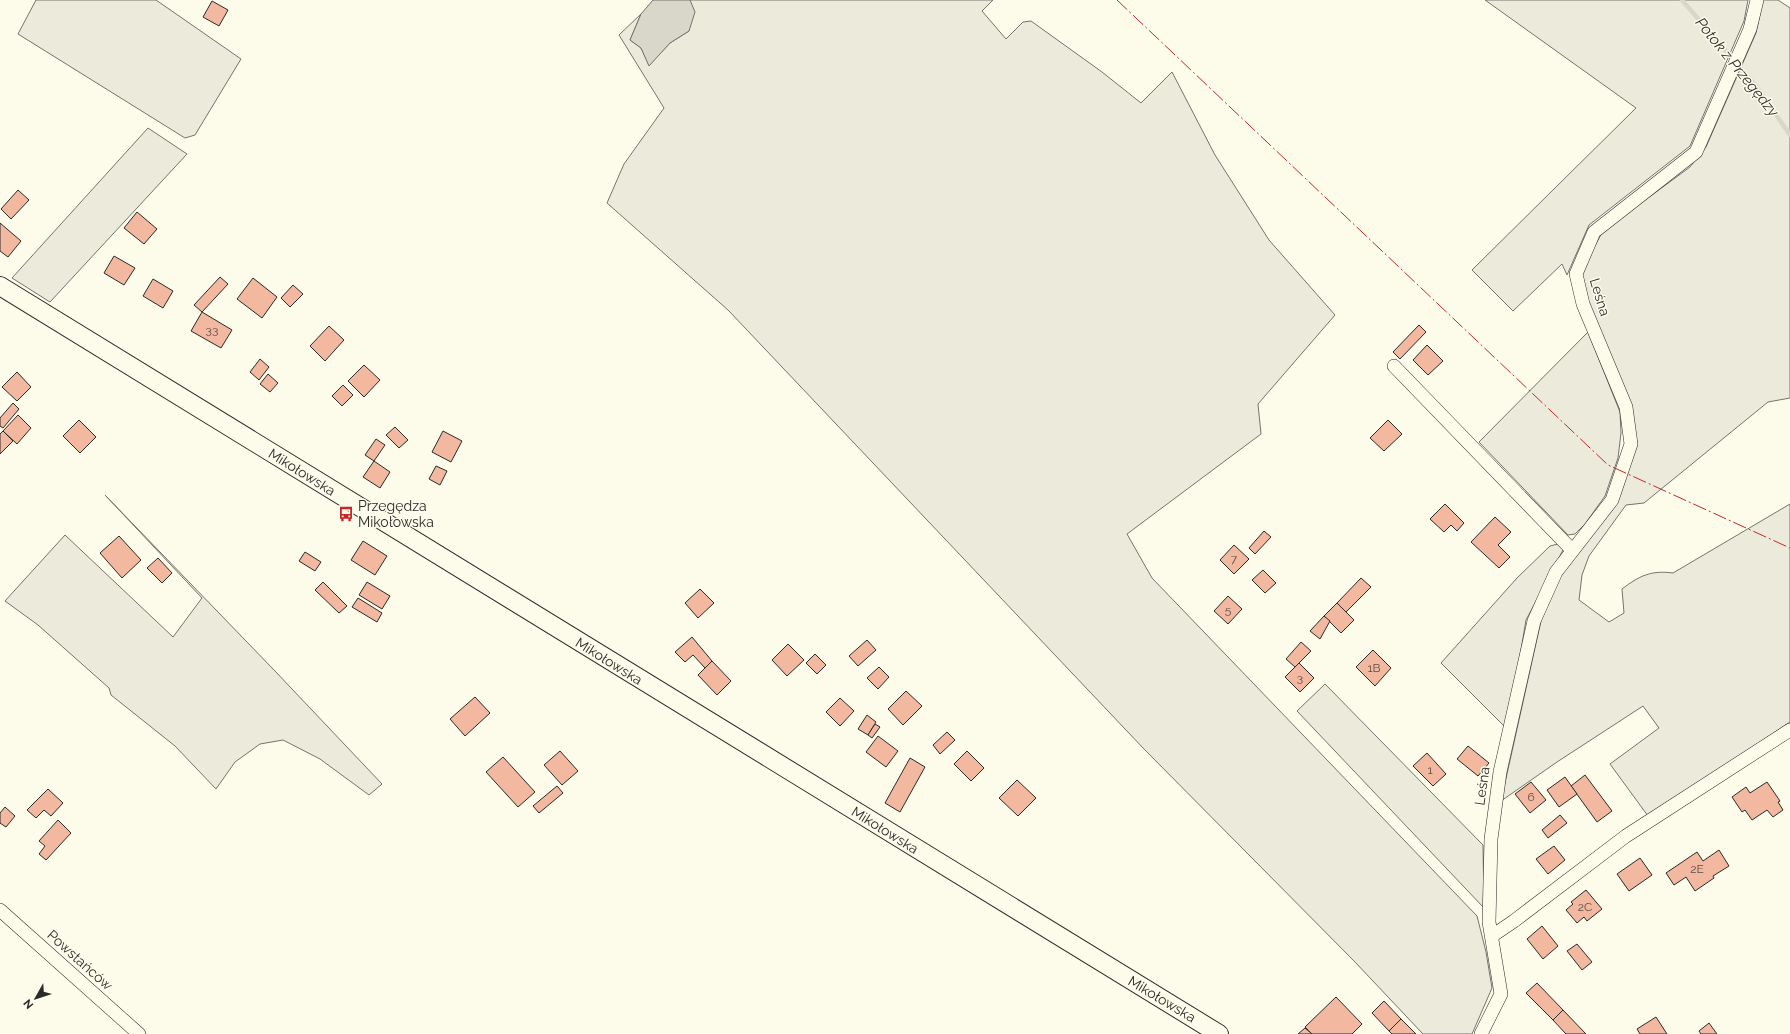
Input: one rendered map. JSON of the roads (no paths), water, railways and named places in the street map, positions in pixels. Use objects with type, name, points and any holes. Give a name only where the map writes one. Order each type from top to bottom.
[{"type":"main road","name":"Mikołowska","points":[[0,286],[1219,1034]]},
{"type":"street","name":"Leśna","points":[[1481,1034],[1501,994],[1490,922],[1491,839],[1500,772],[1534,621],[1556,572],[1612,500],[1631,444],[1626,407],[1583,304],[1576,274],[1594,232],[1696,152],[1750,29],[1757,0]]},
{"type":"street","points":[[1394,366],[1572,550]]},
{"type":"street","points":[[1492,936],[1626,836],[1790,730]]},
{"type":"street","name":"Powstańców","points":[[0,910],[139,1034]]},
{"type":"waterway","name":"Potok z Przegędzy","points":[[1682,0],[1756,86],[1790,135]]},
{"type":"place","name":"Przegędza Mikołowska","points":[[346,514]]}]
